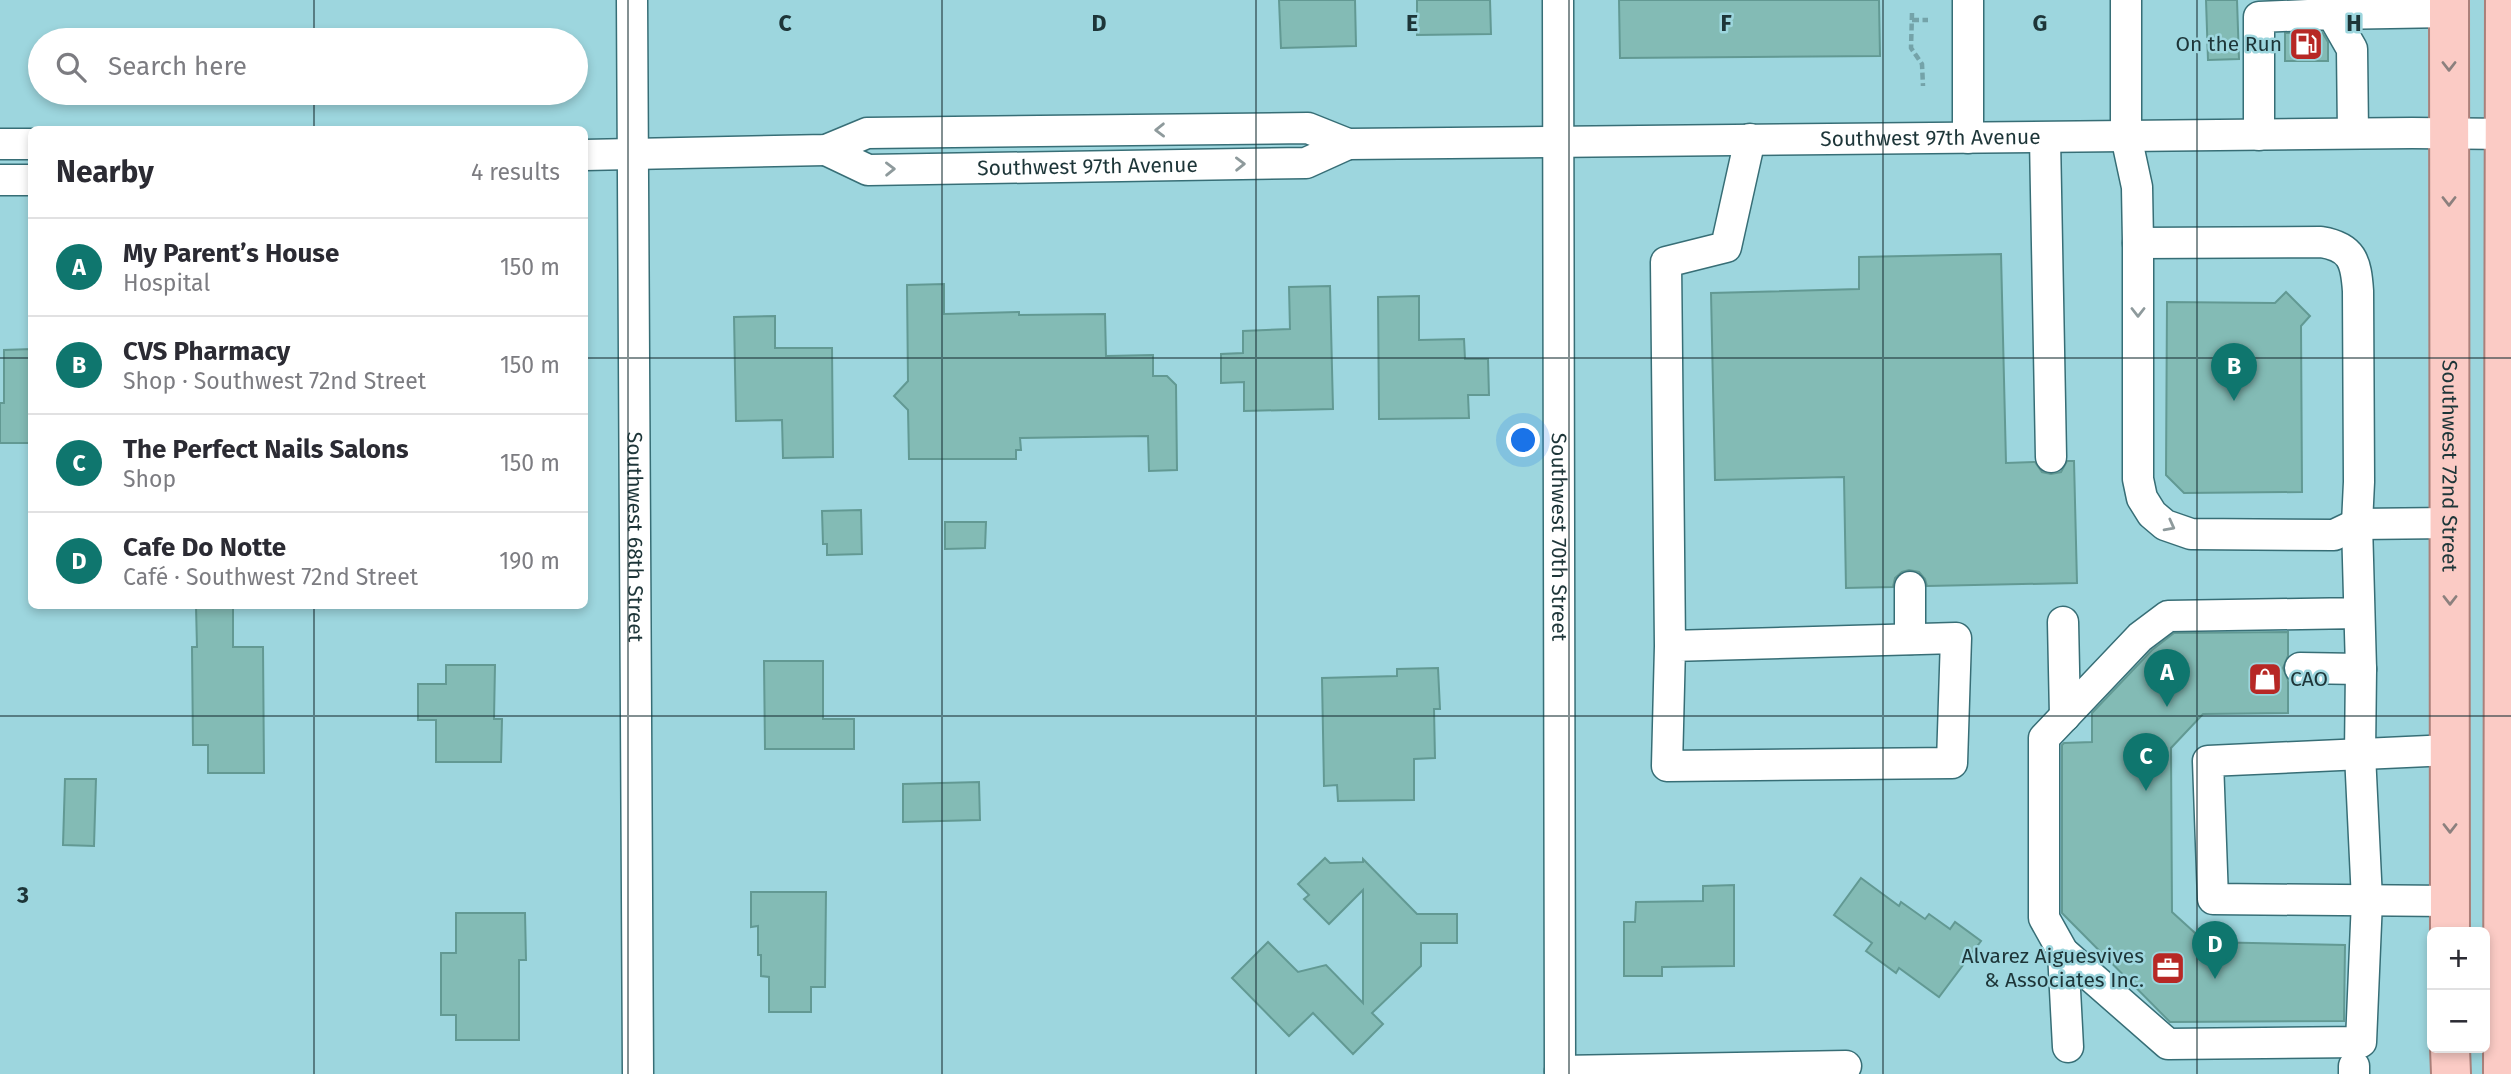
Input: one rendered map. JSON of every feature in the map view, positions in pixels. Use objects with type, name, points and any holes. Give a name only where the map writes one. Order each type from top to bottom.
[{"type":"main road","points":[[2503,1074],[2508,134],[2505,0]]},
{"type":"main road","name":"Southwest 72nd Street","points":[[2449,6],[2450,916]]},
{"type":"main road","points":[[2450,916],[2504,902]]},
{"type":"main road","points":[[2450,1053],[2451,1074]]},
{"type":"street","name":"Southwest 68th Street","points":[[632,0],[638,1074]]},
{"type":"street","name":"Southwest 70th Street","points":[[1558,0],[1560,1073]]},
{"type":"street","points":[[1968,0],[1968,138]]},
{"type":"street","points":[[2126,0],[2126,136],[2137,187],[2138,479],[2142,498],[2152,514],[2165,525],[2191,534],[2334,535],[2357,524],[2450,523]]},
{"type":"street","points":[[2259,135],[2259,17],[2332,7],[2449,6]]},
{"type":"street","points":[[2332,7],[2352,49],[2353,133]]},
{"type":"street","name":"Southwest 97th Avenue","points":[[588,155],[826,150],[867,133],[922,132],[1308,128],[1348,144],[2353,133],[2508,134]]},
{"type":"street","points":[[2045,138],[2051,457]]},
{"type":"street","points":[[1670,646],[1956,638],[1952,763],[1667,766],[1670,646],[1666,262],[1726,247],[1750,139]]},
{"type":"street","points":[[0,144],[28,144]]},
{"type":"street","points":[[0,180],[28,180]]},
{"type":"street","points":[[2138,243],[2321,242],[2336,245],[2350,256],[2355,265],[2358,291],[2360,754],[2367,900],[2361,1042],[2168,1045],[2063,951],[2044,918],[2044,738],[2140,637],[2168,616],[2359,613]]},
{"type":"street","points":[[1910,587],[1910,639]]},
{"type":"street","points":[[2063,622],[2064,716]]},
{"type":"street","points":[[2300,668],[2361,669]]},
{"type":"street","points":[[2450,750],[2208,761],[2213,899],[2367,900],[2450,916]]},
{"type":"street","points":[[2063,951],[2068,1047]]},
{"type":"street","points":[[1560,1073],[1846,1066]]},
{"type":"path","points":[[1912,13],[1911,48],[1922,64],[1923,86]]},
{"type":"path","points":[[1912,20],[1928,20]]},
{"type":"building","points":[[1279,0],[1355,0],[1356,46],[1281,48]]},
{"type":"building","points":[[1417,0],[1490,0],[1491,34],[1417,35]]},
{"type":"building","points":[[1619,0],[1879,0],[1880,56],[1620,58]]},
{"type":"building","points":[[2206,0],[2237,0],[2239,59],[2208,60]]},
{"type":"building","name":"On the Run","points":[[2322,32],[2328,42],[2328,61],[2285,61],[2285,33]]},
{"type":"building","points":[[2001,254],[2006,463],[2035,462],[2042,472],[2051,474],[2061,472],[2067,461],[2074,461],[2077,583],[1927,586],[1919,572],[1909,570],[1895,578],[1893,587],[1846,588],[1844,477],[1715,480],[1711,293],[1859,289],[1859,257]]},
{"type":"building","points":[[944,284],[944,314],[1105,314],[1106,356],[1153,355],[1153,376],[1167,376],[1176,385],[1177,470],[1149,471],[1148,436],[1020,438],[1021,450],[1016,450],[1016,459],[909,459],[908,410],[894,396],[908,381],[907,285]]},
{"type":"building","points":[[1330,286],[1333,409],[1244,411],[1244,382],[1221,383],[1221,354],[1243,353],[1243,331],[1290,329],[1289,287]]},
{"type":"building","points":[[2286,292],[2310,316],[2301,326],[2302,492],[2184,493],[2166,475],[2167,302],[2275,303]]},
{"type":"building","points":[[1419,296],[1419,340],[1464,339],[1465,359],[1488,359],[1489,395],[1468,395],[1469,418],[1379,419],[1378,297]]},
{"type":"building","points":[[775,316],[775,348],[832,348],[833,457],[783,458],[782,420],[736,421],[734,317]]},
{"type":"building","points":[[28,349],[28,443],[0,443],[0,403],[4,403],[4,350]]},
{"type":"building","points":[[861,510],[862,554],[827,555],[827,544],[823,544],[822,511]]},
{"type":"building","points":[[945,522],[986,522],[985,548],[945,549]]},
{"type":"building","points":[[196,609],[233,609],[233,647],[263,647],[264,773],[208,773],[208,745],[193,745],[192,647],[197,647]]},
{"type":"building","points":[[2288,632],[2288,656],[2283,668],[2288,680],[2288,713],[2203,714],[2171,748],[2172,912],[2205,942],[2345,945],[2344,1021],[2170,1022],[2062,913],[2062,745],[2092,742],[2092,713],[2152,650],[2174,633]]},
{"type":"building","points":[[764,661],[823,661],[823,719],[854,719],[854,749],[765,749]]},
{"type":"building","points":[[446,665],[495,665],[494,719],[502,719],[501,762],[436,762],[436,720],[418,720],[418,684],[446,684]]},
{"type":"building","points":[[1438,668],[1440,709],[1434,709],[1435,758],[1414,759],[1414,800],[1338,801],[1337,785],[1324,786],[1322,678],[1397,676],[1397,669]]},
{"type":"building","points":[[65,779],[96,779],[94,846],[63,845]]},
{"type":"building","points":[[979,782],[980,820],[903,822],[903,784]]},
{"type":"building","points":[[1325,858],[1330,863],[1363,862],[1363,859],[1417,914],[1457,914],[1457,943],[1421,943],[1421,966],[1372,1013],[1383,1024],[1353,1054],[1313,1013],[1289,1036],[1232,978],[1268,942],[1298,972],[1326,965],[1363,1003],[1363,890],[1329,924],[1304,899],[1309,895],[1298,884]]},
{"type":"building","points":[[1861,878],[1899,906],[1901,902],[1925,919],[1929,914],[1950,929],[1955,922],[1981,941],[1939,997],[1899,968],[1896,973],[1866,951],[1872,943],[1834,915]]},
{"type":"building","points":[[1734,885],[1734,966],[1662,967],[1662,976],[1624,976],[1624,922],[1635,922],[1636,902],[1703,901],[1703,886]]},
{"type":"building","points":[[751,892],[826,892],[825,987],[811,987],[811,1012],[769,1012],[769,977],[761,976],[758,926],[751,927]]},
{"type":"building","points":[[456,913],[525,913],[526,960],[519,960],[519,1040],[456,1040],[456,1015],[441,1015],[441,953],[456,953]]},
{"type":"place","name":"On the Run","points":[[2306,44]]},
{"type":"place","name":"CVS Pharmacy","points":[[2234,401]]},
{"type":"place","name":"CAO","points":[[2265,679]]},
{"type":"place","name":"My Parent’s House","points":[[2167,707]]},
{"type":"place","name":"The Perfect Nails Salons","points":[[2146,791]]},
{"type":"place","name":"Alvarez Aiguesvives & Associates Inc.","points":[[2168,968]]},
{"type":"place","name":"Cafe Do Notte","points":[[2215,979]]}]
